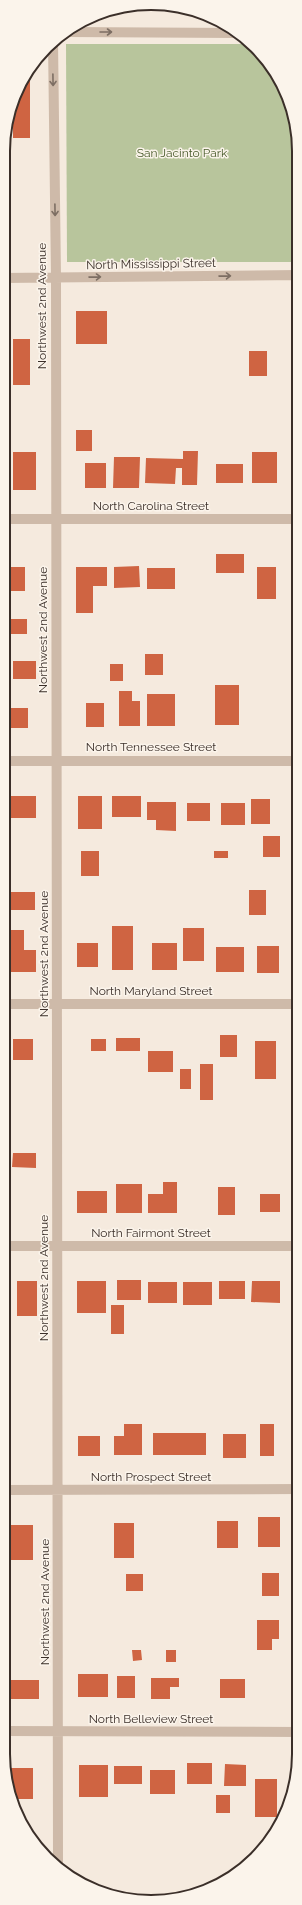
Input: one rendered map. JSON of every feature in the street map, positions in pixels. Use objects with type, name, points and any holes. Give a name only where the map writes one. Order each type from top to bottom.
[{"type":"street","points":[[76,32],[228,33]]},
{"type":"street","name":"Northwest 2nd Avenue","points":[[53,49],[56,278],[58,1860]]},
{"type":"street","name":"North Mississippi Street","points":[[10,278],[292,275]]},
{"type":"street","name":"North Carolina Street","points":[[10,519],[292,519]]},
{"type":"street","name":"North Tennessee Street","points":[[10,760],[292,761]]},
{"type":"street","name":"North Maryland Street","points":[[10,1004],[292,1004]]},
{"type":"street","name":"North Fairmont Street","points":[[10,1246],[292,1246]]},
{"type":"street","name":"North Prospect Street","points":[[10,1490],[292,1489]]},
{"type":"street","name":"North Belleview Street","points":[[10,1731],[292,1732]]},
{"type":"green space","name":"San Jacinto Park","points":[[66,44],[243,44],[263,65],[273,81],[285,106],[289,123],[292,142],[292,262],[67,262]]},
{"type":"building","points":[[30,79],[30,138],[13,138],[13,123],[17,106]]},
{"type":"building","points":[[76,311],[107,311],[107,344],[76,344]]},
{"type":"building","points":[[13,339],[30,339],[30,385],[13,385]]},
{"type":"building","points":[[249,351],[267,351],[267,376],[249,376]]},
{"type":"building","points":[[76,430],[92,430],[92,451],[76,451]]},
{"type":"building","points":[[183,451],[198,451],[197,485],[182,485],[182,468],[176,468],[175,484],[145,483],[146,458],[183,459]]},
{"type":"building","points":[[13,452],[36,452],[36,490],[13,490]]},
{"type":"building","points":[[252,452],[277,452],[277,483],[252,483]]},
{"type":"building","points":[[114,457],[140,457],[139,488],[113,488]]},
{"type":"building","points":[[85,463],[106,463],[106,488],[85,488]]},
{"type":"building","points":[[216,464],[243,464],[243,483],[216,483]]},
{"type":"building","points":[[216,554],[244,554],[244,573],[216,573]]},
{"type":"building","points":[[139,566],[140,587],[114,588],[114,567]]},
{"type":"building","points":[[10,567],[25,567],[25,591],[10,591]]},
{"type":"building","points":[[76,567],[107,567],[107,586],[93,586],[93,613],[76,613]]},
{"type":"building","points":[[257,567],[276,567],[276,599],[257,599]]},
{"type":"building","points":[[147,568],[175,568],[175,589],[147,589]]},
{"type":"building","points":[[10,619],[27,619],[27,634],[10,634]]},
{"type":"building","points":[[145,654],[163,654],[163,675],[145,675]]},
{"type":"building","points":[[13,661],[36,661],[36,679],[13,679]]},
{"type":"building","points":[[110,664],[123,664],[123,681],[110,681]]},
{"type":"building","points":[[215,685],[239,685],[239,725],[215,725]]},
{"type":"building","points":[[119,691],[132,691],[132,701],[140,701],[140,726],[119,726]]},
{"type":"building","points":[[147,694],[175,694],[175,726],[147,726]]},
{"type":"building","points":[[86,703],[104,703],[104,727],[86,727]]},
{"type":"building","points":[[10,708],[28,708],[28,728],[10,728]]},
{"type":"building","points":[[11,796],[36,796],[36,818],[11,818]]},
{"type":"building","points":[[78,796],[102,796],[102,829],[78,829]]},
{"type":"building","points":[[112,796],[141,796],[141,817],[112,817]]},
{"type":"building","points":[[251,799],[270,799],[270,824],[251,824]]},
{"type":"building","points":[[147,802],[176,802],[176,831],[156,830],[156,820],[147,820]]},
{"type":"building","points":[[187,803],[210,803],[210,821],[187,821]]},
{"type":"building","points":[[221,803],[245,803],[245,825],[221,825]]},
{"type":"building","points":[[263,836],[280,836],[280,857],[263,857]]},
{"type":"building","points":[[81,851],[99,851],[99,876],[81,876]]},
{"type":"building","points":[[214,851],[228,851],[228,858],[214,858]]},
{"type":"building","points":[[249,890],[266,890],[266,915],[249,915]]},
{"type":"building","points":[[10,892],[35,892],[35,910],[10,910]]},
{"type":"building","points":[[112,926],[133,926],[133,970],[112,970]]},
{"type":"building","points":[[183,928],[204,928],[204,961],[183,961]]},
{"type":"building","points":[[10,930],[24,930],[24,950],[36,950],[36,972],[10,972]]},
{"type":"building","points":[[77,943],[98,943],[98,967],[77,967]]},
{"type":"building","points":[[152,943],[177,943],[177,970],[152,970]]},
{"type":"building","points":[[257,946],[279,946],[279,973],[257,973]]},
{"type":"building","points":[[216,947],[244,947],[244,972],[216,972]]},
{"type":"building","points":[[220,1035],[237,1035],[237,1057],[220,1057]]},
{"type":"building","points":[[116,1038],[140,1038],[140,1051],[116,1051]]},
{"type":"building","points":[[13,1039],[33,1039],[33,1060],[13,1060]]},
{"type":"building","points":[[91,1039],[106,1039],[106,1051],[91,1051]]},
{"type":"building","points":[[255,1041],[276,1041],[276,1079],[255,1079]]},
{"type":"building","points":[[148,1051],[173,1051],[173,1072],[148,1072]]},
{"type":"building","points":[[200,1064],[213,1064],[213,1100],[200,1100]]},
{"type":"building","points":[[180,1069],[191,1069],[191,1089],[180,1089]]},
{"type":"building","points":[[13,1153],[36,1153],[36,1168],[12,1167]]},
{"type":"building","points":[[163,1182],[177,1182],[177,1213],[148,1213],[148,1194],[163,1194]]},
{"type":"building","points":[[116,1184],[142,1184],[142,1213],[116,1213]]},
{"type":"building","points":[[218,1187],[235,1187],[235,1215],[218,1215]]},
{"type":"building","points":[[77,1191],[107,1191],[107,1213],[77,1213]]},
{"type":"building","points":[[260,1194],[280,1194],[280,1212],[260,1212]]},
{"type":"building","points":[[117,1280],[141,1280],[141,1300],[117,1300]]},
{"type":"building","points":[[17,1281],[37,1281],[37,1316],[17,1316]]},
{"type":"building","points":[[77,1281],[106,1281],[106,1313],[77,1313]]},
{"type":"building","points":[[219,1281],[245,1281],[245,1299],[219,1299]]},
{"type":"building","points":[[252,1281],[280,1281],[280,1303],[251,1302]]},
{"type":"building","points":[[148,1282],[177,1282],[177,1303],[148,1303]]},
{"type":"building","points":[[183,1282],[212,1282],[212,1305],[183,1305]]},
{"type":"building","points":[[111,1305],[124,1305],[124,1334],[111,1334]]},
{"type":"building","points":[[124,1424],[142,1424],[142,1455],[114,1455],[114,1436],[124,1436]]},
{"type":"building","points":[[260,1424],[274,1424],[274,1456],[260,1456]]},
{"type":"building","points":[[153,1433],[206,1433],[206,1455],[153,1455]]},
{"type":"building","points":[[223,1434],[246,1434],[246,1458],[223,1458]]},
{"type":"building","points":[[78,1436],[100,1436],[100,1456],[78,1456]]},
{"type":"building","points":[[258,1517],[280,1517],[280,1547],[258,1547]]},
{"type":"building","points":[[217,1521],[238,1521],[238,1548],[217,1548]]},
{"type":"building","points":[[114,1523],[134,1523],[134,1558],[114,1558]]},
{"type":"building","points":[[10,1525],[33,1525],[33,1560],[10,1560]]},
{"type":"building","points":[[262,1573],[279,1573],[279,1596],[262,1596]]},
{"type":"building","points":[[126,1574],[143,1574],[143,1591],[126,1591]]},
{"type":"building","points":[[257,1620],[279,1620],[279,1639],[272,1639],[272,1650],[257,1650]]},
{"type":"building","points":[[132,1650],[141,1650],[142,1660],[133,1661]]},
{"type":"building","points":[[166,1650],[176,1650],[176,1662],[166,1662]]},
{"type":"building","points":[[78,1674],[108,1674],[108,1697],[78,1697]]},
{"type":"building","points":[[117,1676],[135,1676],[135,1698],[117,1698]]},
{"type":"building","points":[[151,1678],[179,1678],[179,1687],[170,1687],[170,1699],[151,1699]]},
{"type":"building","points":[[220,1679],[245,1679],[245,1698],[220,1698]]},
{"type":"building","points":[[10,1680],[39,1680],[39,1699],[10,1699]]},
{"type":"building","points":[[187,1763],[212,1763],[212,1784],[187,1784]]},
{"type":"building","points":[[225,1764],[246,1765],[246,1786],[224,1786]]},
{"type":"building","points":[[79,1765],[108,1765],[108,1797],[79,1797]]},
{"type":"building","points":[[114,1766],[142,1766],[142,1784],[114,1784]]},
{"type":"building","points":[[11,1768],[33,1768],[33,1799],[17,1799]]},
{"type":"building","points":[[150,1770],[175,1770],[175,1794],[150,1794]]},
{"type":"building","points":[[255,1779],[277,1779],[276,1817],[255,1817]]},
{"type":"building","points":[[216,1795],[230,1795],[230,1813],[216,1813]]}]
